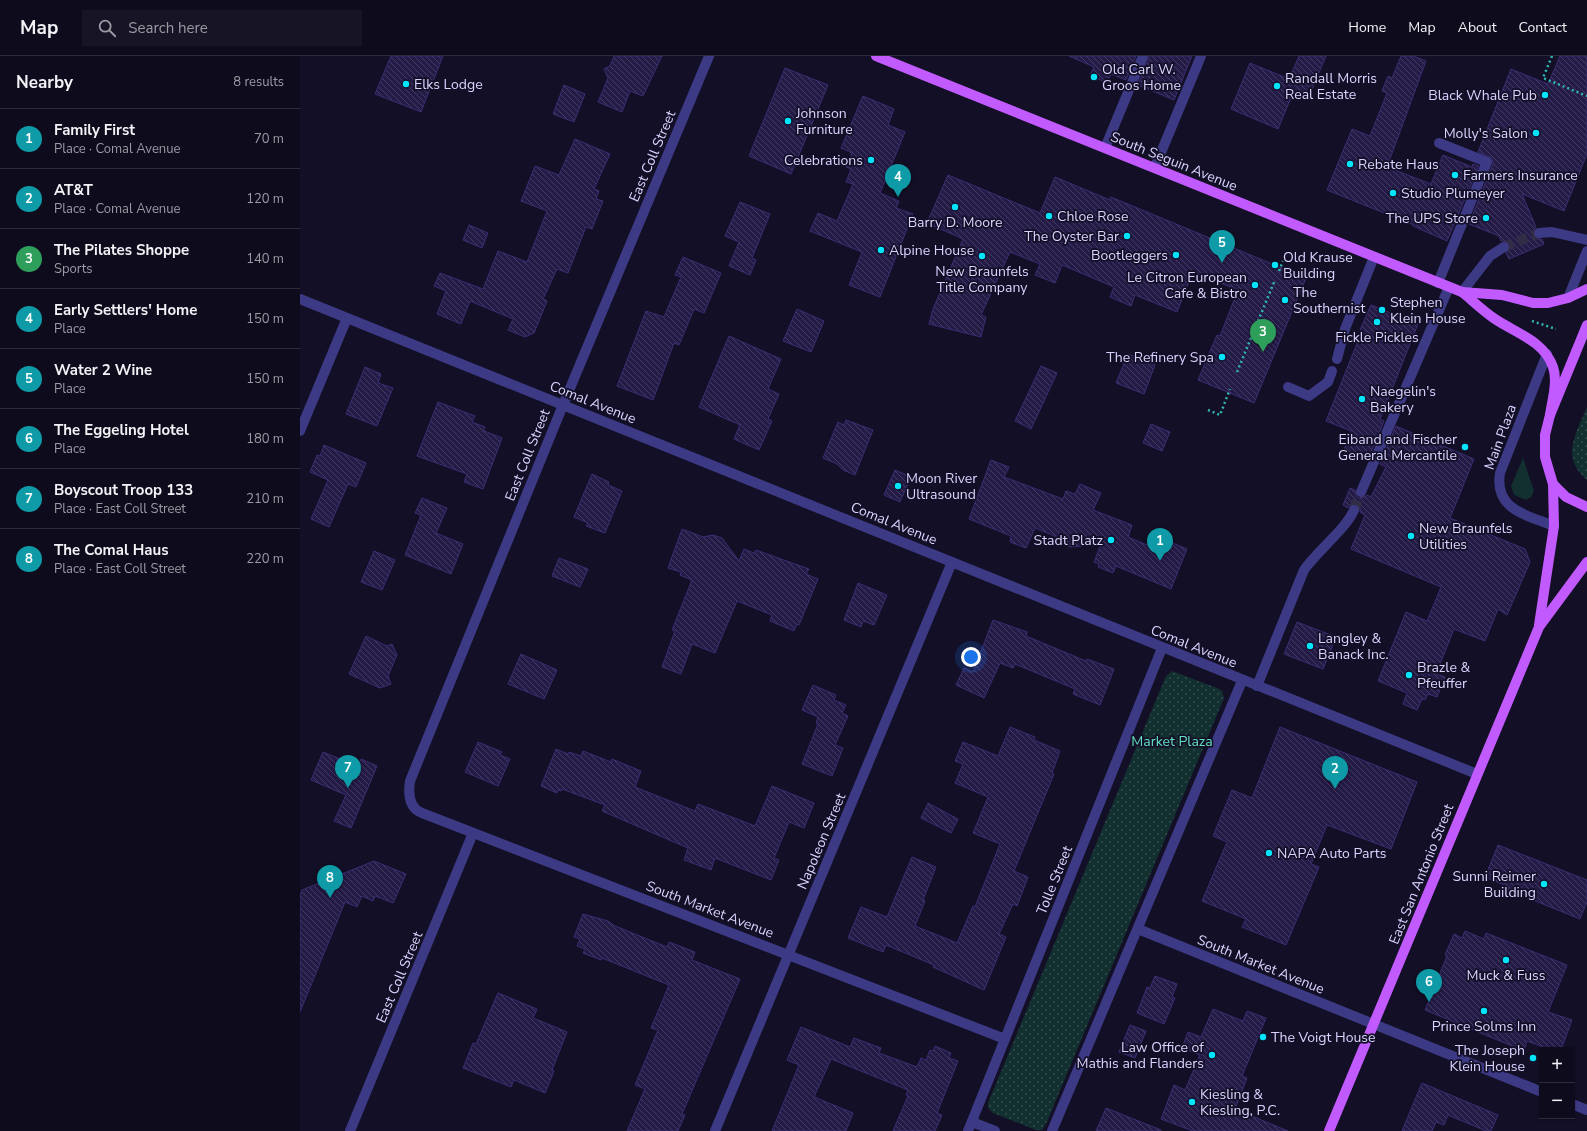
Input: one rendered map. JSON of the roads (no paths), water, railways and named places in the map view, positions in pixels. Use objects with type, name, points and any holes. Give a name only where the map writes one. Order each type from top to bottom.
[{"type":"main road","name":"South Seguin Avenue","points":[[876,56],[1462,292],[1502,295],[1533,303],[1548,303],[1568,298],[1587,289]]},
{"type":"main road","name":"South Seguin Avenue","points":[[1462,292],[1495,319],[1520,333],[1547,354]]},
{"type":"main road","points":[[1550,415],[1587,325]]},
{"type":"main road","points":[[1547,354],[1553,368],[1554,381],[1550,415],[1545,435],[1545,457],[1553,484],[1566,497],[1587,507]]},
{"type":"main road","name":"East San Antonio Street","points":[[1539,627],[1554,526],[1553,484]]},
{"type":"main road","name":"East San Antonio Street","points":[[1332,1130],[1374,1024],[1539,627],[1587,562]]},
{"type":"street","name":"East Coll Street","points":[[410,800],[408,790],[410,781],[563,405],[709,56]]},
{"type":"street","points":[[1105,148],[1143,56]]},
{"type":"street","points":[[1154,168],[1201,56]]},
{"type":"street","points":[[1438,283],[1487,162],[1439,143]]},
{"type":"street","points":[[1539,233],[1552,232],[1587,240]]},
{"type":"street","points":[[1462,292],[1490,256],[1504,247]]},
{"type":"street","points":[[1568,298],[1587,251]]},
{"type":"street","points":[[1337,358],[1345,329],[1374,257]]},
{"type":"street","points":[[1361,492],[1449,287]]},
{"type":"street","name":"Comal Avenue","points":[[300,299],[1477,774]]},
{"type":"street","points":[[300,431],[347,318]]},
{"type":"street","name":"Main Plaza","points":[[1547,354],[1500,473],[1499,481],[1501,495],[1512,507],[1554,526]]},
{"type":"street","points":[[1288,387],[1309,396],[1328,382],[1332,371]]},
{"type":"street","points":[[1257,686],[1302,573],[1311,559],[1346,522],[1354,510]]},
{"type":"street","name":"Napoleon Street","points":[[715,1131],[952,562]]},
{"type":"street","name":"Tolle Street","points":[[995,1131],[970,1126],[1162,648]]},
{"type":"street","points":[[1052,1131],[1242,680]]},
{"type":"street","name":"South Market Avenue","points":[[410,800],[418,811],[1005,1039]]},
{"type":"street","name":"East Coll Street","points":[[350,1131],[473,833]]},
{"type":"street","name":"South Market Avenue","points":[[1138,929],[1539,1091]]},
{"type":"street","points":[[1575,1105],[1587,1110]]},
{"type":"tunnel","points":[[1504,247],[1539,233]]},
{"type":"tunnel","points":[[1354,510],[1361,492]]},
{"type":"place","name":"Old Carl W. Groos Home","points":[[1094,77]]},
{"type":"place","name":"Elks Lodge","points":[[406,84]]},
{"type":"place","name":"Randall Morris Real Estate","points":[[1277,86]]},
{"type":"place","name":"Black Whale Pub","points":[[1545,95]]},
{"type":"place","name":"Johnson Furniture","points":[[788,121]]},
{"type":"place","name":"Molly's Salon","points":[[1536,133]]},
{"type":"place","name":"Celebrations","points":[[871,160]]},
{"type":"place","name":"Rebate Haus","points":[[1350,164]]},
{"type":"place","name":"Farmers Insurance","points":[[1455,175]]},
{"type":"place","name":"Studio Plumeyer","points":[[1393,193]]},
{"type":"place","name":"Early Settlers' Home","points":[[898,197]]},
{"type":"place","name":"Barry D. Moore","points":[[955,207]]},
{"type":"place","name":"Chloe Rose","points":[[1049,216]]},
{"type":"place","name":"The UPS Store","points":[[1486,218]]},
{"type":"place","name":"The Oyster Bar","points":[[1127,236]]},
{"type":"place","name":"Alpine House","points":[[881,250]]},
{"type":"place","name":"Bootleggers","points":[[1176,255]]},
{"type":"place","name":"New Braunfels Title Company","points":[[982,256]]},
{"type":"place","name":"Water 2 Wine","points":[[1222,263]]},
{"type":"place","name":"Old Krause Building","points":[[1275,265]]},
{"type":"place","name":"Le Citron European Cafe & Bistro","points":[[1255,285]]},
{"type":"place","name":"The Southernist","points":[[1285,300]]},
{"type":"place","name":"Stephen Klein House","points":[[1382,310]]},
{"type":"place","name":"Fickle Pickles","points":[[1377,322]]},
{"type":"place","name":"The Pilates Shoppe","points":[[1263,352]]},
{"type":"place","name":"The Refinery Spa","points":[[1222,357]]},
{"type":"place","name":"Naegelin's Bakery","points":[[1362,399]]},
{"type":"place","name":"Eiband and Fischer General Mercantile","points":[[1465,447]]},
{"type":"place","name":"Moon River Ultrasound","points":[[898,486]]},
{"type":"place","name":"New Braunfels Utilities","points":[[1411,536]]},
{"type":"place","name":"Stadt Platz","points":[[1111,540]]},
{"type":"place","name":"Family First","points":[[1160,561]]},
{"type":"place","name":"Langley & Banack Inc.","points":[[1310,646]]},
{"type":"place","name":"Brazle & Pfeuffer","points":[[1409,675]]},
{"type":"place","name":"Boyscout Troop 133","points":[[348,788]]},
{"type":"place","name":"AT&T","points":[[1335,789]]},
{"type":"place","name":"NAPA Auto Parts","points":[[1269,853]]},
{"type":"place","name":"Sunni Reimer Building","points":[[1544,884]]},
{"type":"place","name":"The Comal Haus","points":[[330,898]]},
{"type":"place","name":"Muck & Fuss","points":[[1506,960]]},
{"type":"place","name":"The Eggeling Hotel","points":[[1429,1002]]},
{"type":"place","name":"Prince Solms Inn","points":[[1484,1011]]},
{"type":"place","name":"The Voigt House","points":[[1263,1037]]},
{"type":"place","name":"Law Office of Mathis and Flanders","points":[[1212,1055]]},
{"type":"place","name":"The Joseph Klein House","points":[[1533,1058]]},
{"type":"place","name":"Kiesling & Kiesling, P.C.","points":[[1192,1102]]},
{"type":"park label","name":"Market Plaza","points":[[1172,741]]}]
